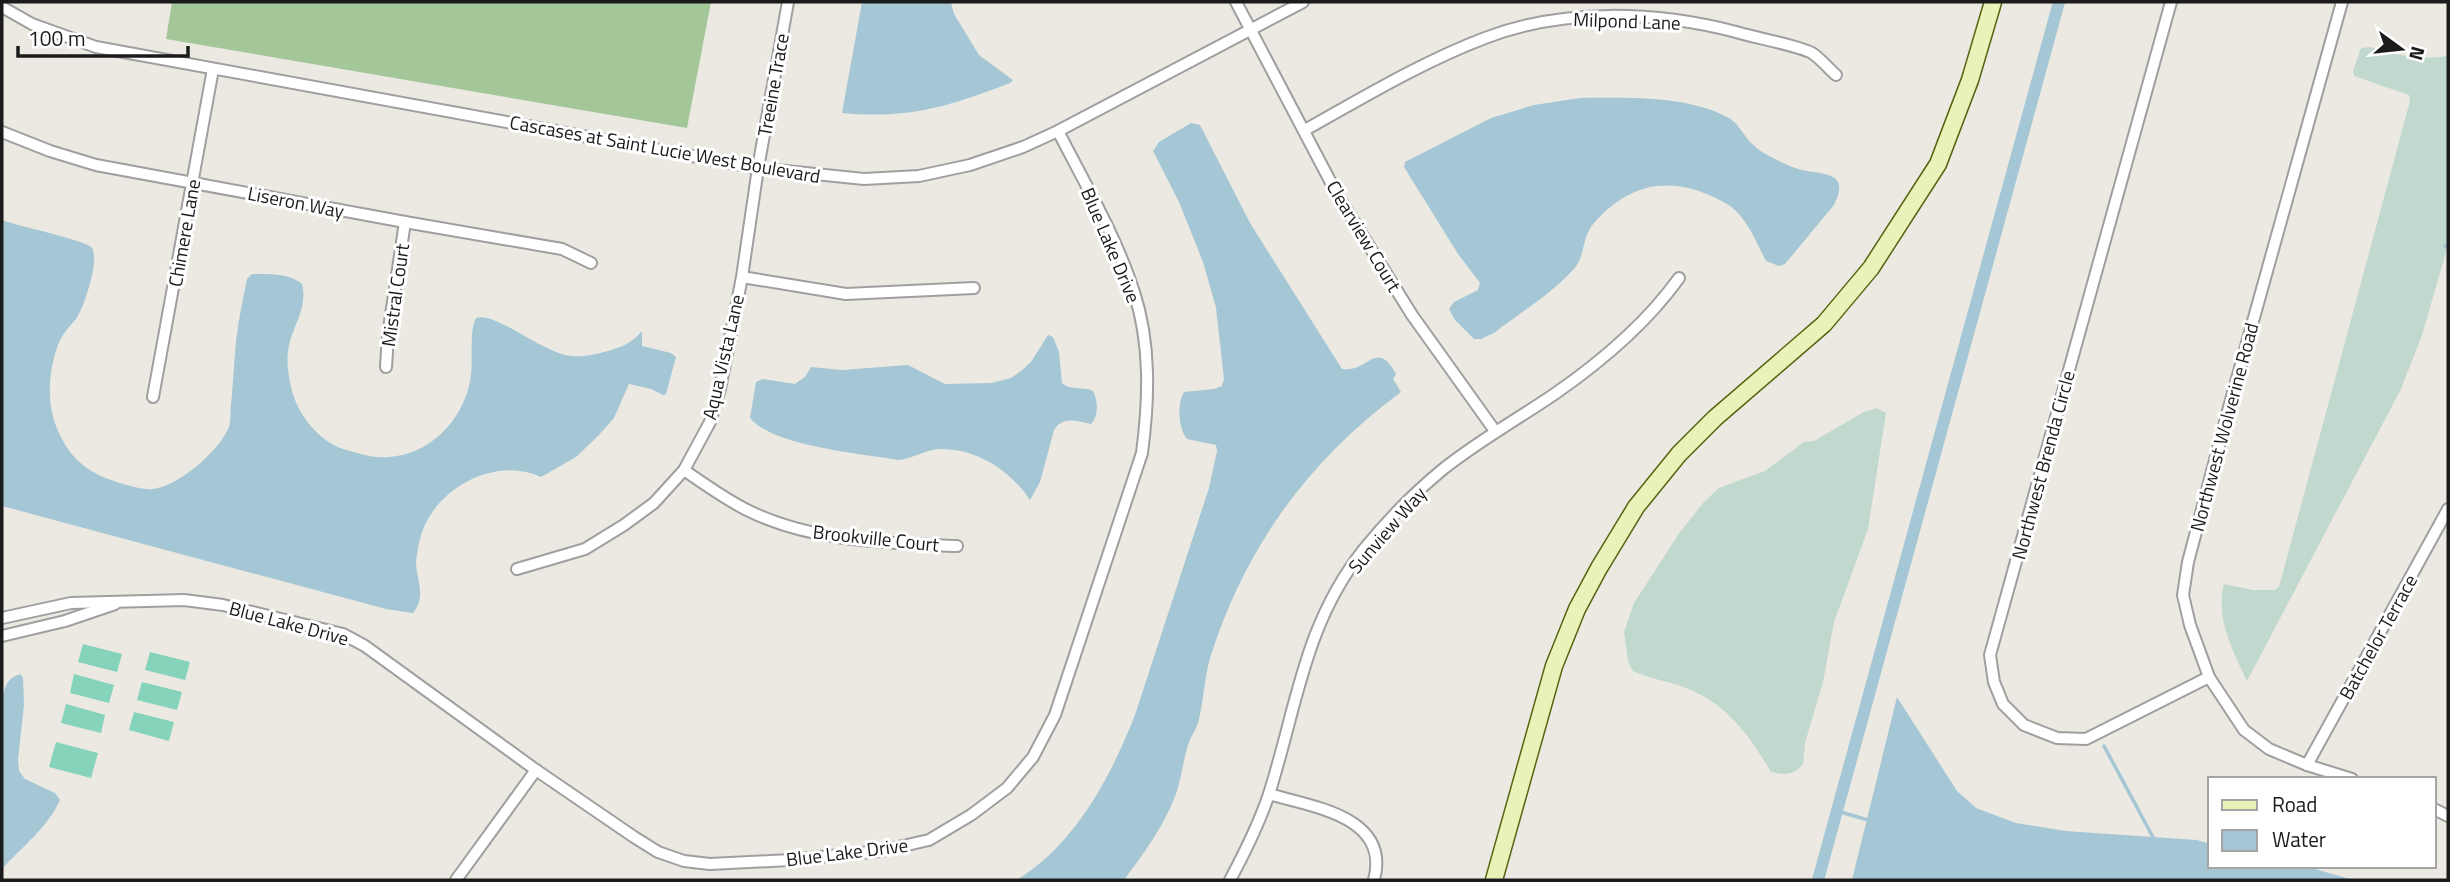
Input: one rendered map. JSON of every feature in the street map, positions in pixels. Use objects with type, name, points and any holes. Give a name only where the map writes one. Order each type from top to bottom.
[{"type":"street","name":"Treeine Trace","points":[[758,168],[788,2]]},
{"type":"street","name":"Clearview Court","points":[[1236,2],[1338,196],[1412,315],[1495,431]]},
{"type":"street","name":"Cascases at Saint Lucie West Boulevard","points":[[2,7],[32,24],[96,47],[758,168],[864,179],[919,176],[1023,147],[1303,2]]},
{"type":"street","points":[[1494,880],[1554,666],[1598,568],[1636,507],[1679,454],[1715,418],[1824,324],[1871,268],[1938,164],[1970,80],[1993,2]]},
{"type":"street","name":"Northwest Brenda Circle","points":[[2171,2],[1990,655],[1994,682],[2003,704],[2024,725],[2057,738],[2086,739],[2209,677]]},
{"type":"street","name":"Northwest Wolverine Road","points":[[2342,2],[2188,562],[2183,595],[2190,625],[2209,677],[2244,730],[2269,749],[2346,777]]},
{"type":"street","name":"Milpond Lane","points":[[1305,130],[1449,53],[1487,38],[1563,19],[1664,18],[1709,25],[1811,52],[1836,75]]},
{"type":"street","name":"Chimere Lane","points":[[153,397],[213,69]]},
{"type":"street","name":"Blue Lake Drive","points":[[2,618],[71,603],[184,600],[223,605],[343,634],[365,646],[536,770],[658,852],[684,862],[710,864],[790,860],[881,851],[929,840],[971,816],[1007,788],[1033,757],[1055,715],[1142,453],[1147,411],[1147,376],[1143,329],[1135,293],[1105,222],[1058,131]]},
{"type":"street","name":"Liseron Way","points":[[2,132],[96,165],[562,249],[591,263]]},
{"type":"street","name":"Aqua Vista Lane","points":[[517,569],[585,549],[654,503],[684,470],[710,422],[720,389],[742,277],[758,168]]},
{"type":"street","name":"Mistral Court","points":[[386,367],[388,335],[405,222]]},
{"type":"street","points":[[742,277],[846,294],[974,288]]},
{"type":"street","name":"Sunview Way","points":[[1230,880],[1252,840],[1269,794],[1311,641],[1336,591],[1363,550],[1399,510],[1441,470],[1608,354],[1657,309],[1679,278]]},
{"type":"street","name":"Brookville Court","points":[[684,470],[747,510],[785,525],[826,535],[879,542],[957,546]]},
{"type":"street","name":"Batchelor Terrace","points":[[2307,765],[2448,509]]},
{"type":"street","name":"Blue Lake Drive","points":[[2,636],[91,613],[124,601]]},
{"type":"street","points":[[28,612],[32,629]]},
{"type":"street","points":[[456,880],[536,770]]},
{"type":"street","points":[[1269,794],[1338,814],[1363,828],[1375,851],[1374,880]]},
{"type":"green space","points":[[172,2],[711,2],[687,128],[166,39]]},
{"type":"green space","points":[[2371,47],[2409,56],[2448,56],[2448,245],[2422,335],[2401,389],[2247,681],[2231,646],[2224,622],[2224,584],[2253,590],[2275,590],[2279,587],[2410,101],[2409,95],[2354,76],[2353,71],[2361,48]]},
{"type":"green space","points":[[1877,408],[1886,413],[1868,529],[1834,622],[1823,682],[1805,743],[1803,764],[1788,774],[1771,772],[1736,722],[1713,702],[1686,688],[1633,671],[1628,661],[1624,632],[1634,603],[1680,532],[1719,488],[1765,471],[1804,442],[1814,441],[1864,412]]},
{"type":"green space","points":[[83,644],[122,654],[117,672],[78,662]]},
{"type":"green space","points":[[150,652],[190,662],[185,680],[145,670]]},
{"type":"green space","points":[[74,674],[114,685],[109,703],[70,693]]},
{"type":"green space","points":[[142,682],[182,692],[177,710],[137,700]]},
{"type":"green space","points":[[66,704],[105,715],[101,733],[61,723]]},
{"type":"green space","points":[[134,712],[174,722],[169,741],[129,730]]},
{"type":"green space","points":[[56,742],[98,753],[91,778],[49,767]]},
{"type":"water","points":[[862,2],[951,2],[954,14],[979,55],[1013,80],[967,99],[928,109],[888,114],[842,113]]},
{"type":"water","points":[[1580,98],[1656,99],[1694,105],[1729,118],[1759,150],[1796,168],[1833,177],[1839,186],[1834,205],[1785,264],[1779,266],[1766,261],[1741,216],[1720,200],[1677,186],[1647,188],[1633,193],[1607,210],[1594,223],[1577,265],[1564,279],[1494,333],[1474,339],[1455,320],[1449,309],[1454,302],[1478,290],[1480,283],[1458,254],[1404,167],[1405,162],[1491,118],[1534,105]]},
{"type":"water","points":[[1191,123],[1200,125],[1250,223],[1342,369],[1351,369],[1377,358],[1383,359],[1396,374],[1393,379],[1401,392],[1337,446],[1285,508],[1262,542],[1225,615],[1211,655],[1198,723],[1187,748],[1176,794],[1160,828],[1124,880],[1017,880],[1038,865],[1074,828],[1114,762],[1135,715],[1209,488],[1216,445],[1187,439],[1180,422],[1180,409],[1184,392],[1222,386],[1224,379],[1216,308],[1203,262],[1179,202],[1153,151],[1159,142]]},
{"type":"water","points":[[2,220],[78,241],[92,248],[93,272],[87,295],[76,319],[62,337],[55,355],[50,378],[52,412],[59,433],[78,461],[104,477],[140,488],[153,489],[163,486],[186,474],[217,446],[229,427],[238,326],[247,279],[252,274],[285,276],[302,284],[302,307],[291,337],[288,356],[294,398],[312,427],[329,442],[339,448],[369,456],[394,457],[411,452],[440,435],[451,423],[467,392],[476,318],[495,321],[547,348],[571,356],[592,355],[615,349],[642,331],[642,346],[671,353],[676,357],[666,394],[629,384],[614,418],[576,457],[541,477],[523,471],[485,474],[467,481],[451,492],[427,521],[420,539],[416,561],[420,594],[417,607],[413,613],[386,609],[2,506]]},
{"type":"water","points":[[1048,335],[1053,337],[1059,352],[1062,383],[1069,387],[1093,391],[1097,404],[1091,424],[1066,421],[1054,430],[1040,482],[1030,500],[1002,470],[966,452],[939,449],[898,460],[797,442],[761,428],[750,418],[756,382],[763,379],[795,384],[805,377],[811,367],[842,370],[908,365],[945,384],[991,383],[1011,378],[1021,371],[1031,362]]},
{"type":"water","points":[[20,674],[23,678],[24,705],[19,771],[25,779],[55,793],[60,800],[42,828],[2,869],[3,697],[8,682]]},
{"type":"water","points":[[1897,697],[1957,791],[1976,808],[2016,823],[2065,831],[2197,840],[2208,843],[2208,868],[2312,868],[2353,880],[1852,880]]},
{"type":"waterway","points":[[1818,880],[2059,2]]},
{"type":"waterway","points":[[2104,746],[2154,839]]},
{"type":"waterway","points":[[1837,811],[1868,820]]}]
